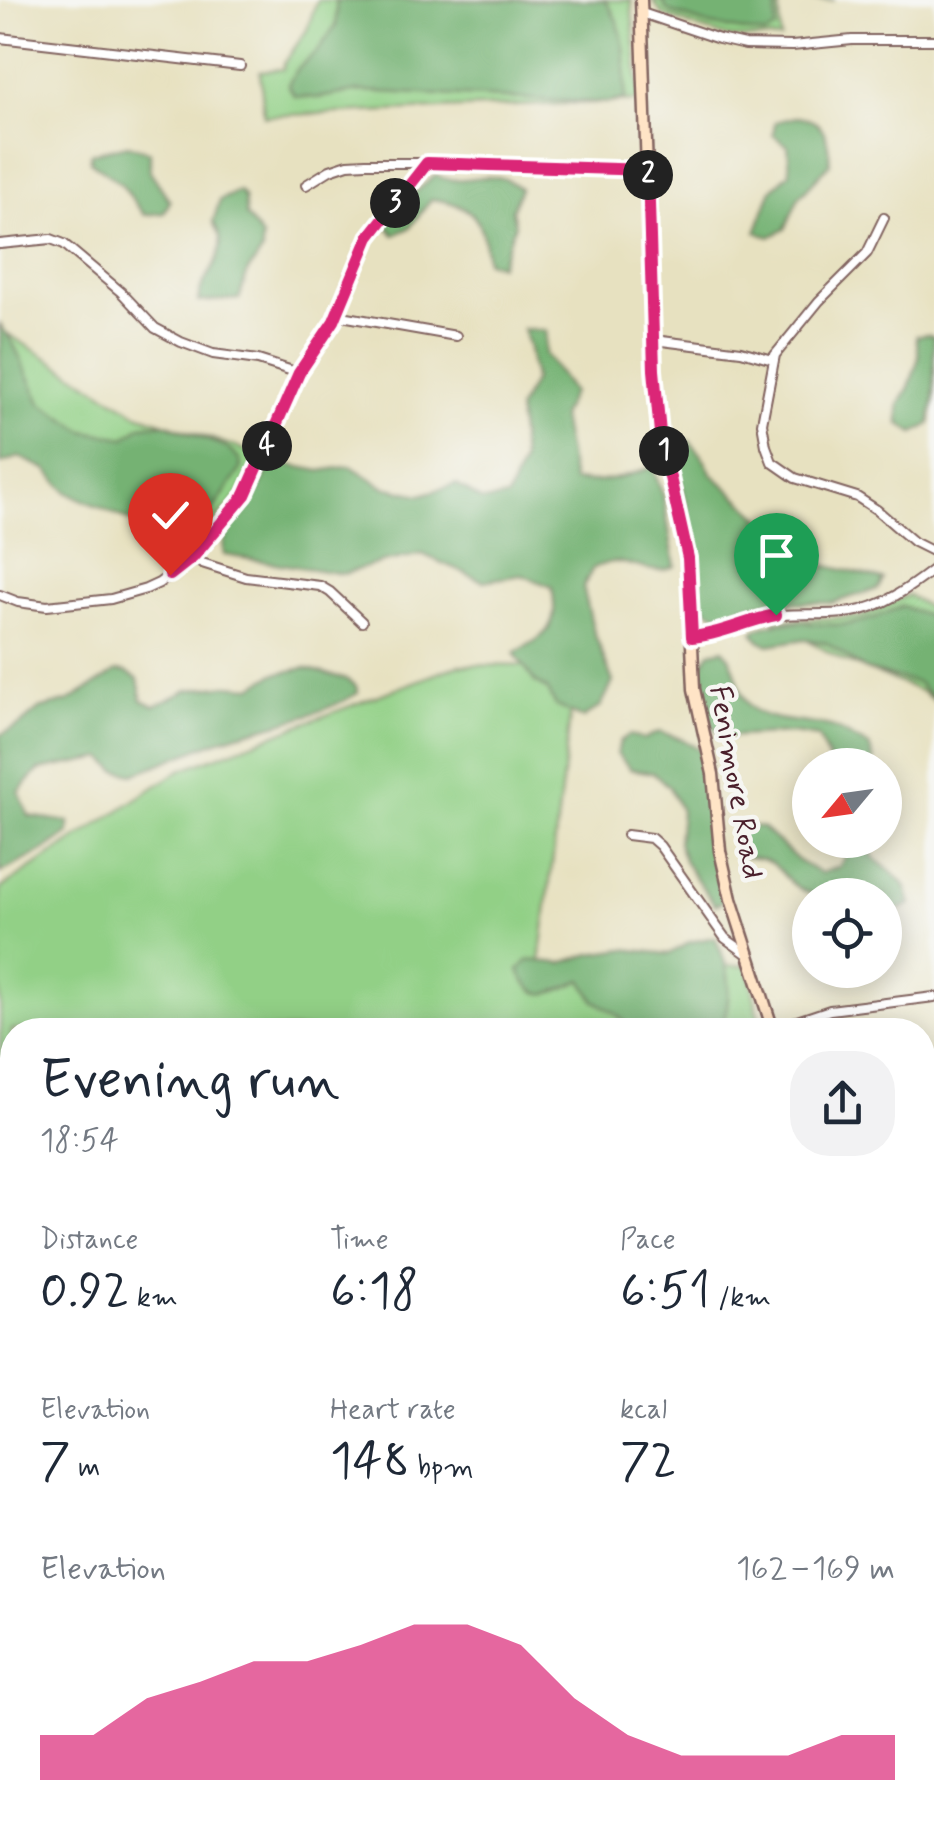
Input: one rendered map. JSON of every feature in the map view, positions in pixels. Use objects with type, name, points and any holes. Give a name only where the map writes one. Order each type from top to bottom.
[{"type":"street","name":"Fenimore Road","points":[[641,0],[660,433],[688,558],[694,689],[713,774],[720,851],[731,899],[770,1018]]},
{"type":"street","points":[[642,13],[746,45],[934,40]]},
{"type":"street","points":[[0,38],[240,66]]},
{"type":"street","points":[[0,595],[47,606],[110,599],[158,583],[193,557],[245,495],[299,373],[336,315],[369,237],[427,163]]},
{"type":"street","points":[[306,184],[348,164],[648,170]]},
{"type":"street","points":[[884,218],[867,252],[774,355],[762,424],[772,462],[795,478],[857,497],[914,542],[934,552]]},
{"type":"street","points":[[0,244],[52,239],[64,244],[121,292],[155,328],[212,354],[258,360],[299,373]]},
{"type":"street","points":[[336,315],[456,336]]},
{"type":"street","points":[[654,340],[742,351],[773,360]]},
{"type":"street","points":[[145,550],[193,557],[246,577],[320,586],[362,622]]},
{"type":"street","points":[[692,637],[756,618],[870,608],[910,588],[934,569]]},
{"type":"street","points":[[628,835],[651,838],[660,846],[725,938],[750,956]]},
{"type":"street","points":[[806,1018],[830,1010],[934,998]]},
{"type":"green space","points":[[317,0],[631,0],[640,101],[264,116],[260,71],[283,69],[307,30]]},
{"type":"green space","points":[[336,0],[605,0],[622,36],[625,99],[609,103],[359,91],[317,98],[294,96],[288,84],[336,25]]},
{"type":"green space","points":[[652,0],[835,0],[779,1],[781,39],[732,38],[706,31],[663,15]]},
{"type":"green space","points":[[661,0],[782,0],[776,7],[776,29],[765,35],[709,25],[673,13]]},
{"type":"green space","points":[[795,117],[819,125],[830,164],[799,197],[785,229],[770,237],[756,232],[772,189],[790,173],[788,146],[773,135],[775,122]]},
{"type":"green space","points":[[128,145],[150,152],[150,171],[170,201],[164,213],[144,215],[121,184],[90,161],[91,153]]},
{"type":"green space","points":[[436,175],[452,180],[496,177],[520,188],[512,210],[515,225],[500,265],[486,261],[479,224],[457,205],[431,199],[410,228],[394,235],[386,224],[397,207]]},
{"type":"green space","points":[[239,191],[244,197],[246,216],[262,237],[262,252],[248,271],[239,299],[198,302],[220,247],[213,222],[220,200]]},
{"type":"green space","points":[[0,324],[41,403],[84,431],[125,438],[141,426],[164,423],[226,447],[240,460],[241,469],[203,524],[182,537],[157,533],[68,493],[46,469],[19,457],[0,464]]},
{"type":"green space","points":[[0,329],[138,414],[257,454],[239,495],[194,544],[75,487]]},
{"type":"green space","points":[[523,329],[546,331],[545,354],[572,392],[561,417],[573,481],[604,481],[652,467],[663,494],[675,566],[653,570],[614,562],[593,568],[583,587],[594,632],[613,682],[601,706],[583,718],[556,706],[547,689],[535,682],[514,653],[549,628],[554,612],[552,587],[522,575],[483,581],[422,554],[343,574],[224,555],[227,534],[250,505],[269,467],[280,463],[320,471],[351,466],[384,487],[421,495],[456,484],[482,501],[507,498],[522,462],[518,409],[534,380]]},
{"type":"green space","points":[[916,336],[934,337],[934,400],[930,424],[914,433],[899,423],[899,405],[919,357]]},
{"type":"green space","points":[[680,441],[689,441],[712,474],[793,547],[823,565],[883,579],[878,589],[832,603],[769,602],[719,615],[706,609],[700,597],[686,502],[673,450]]},
{"type":"green space","points":[[908,595],[934,612],[934,701],[921,691],[842,660],[774,620],[861,617]]},
{"type":"green space","points":[[902,606],[934,618],[934,700],[918,683],[866,670],[826,643],[805,639],[769,645],[753,632],[773,624],[855,623]]},
{"type":"green space","points":[[723,649],[732,662],[745,700],[757,712],[825,725],[870,748],[823,748],[818,737],[792,733],[721,737],[711,724],[704,697],[701,666],[710,652]]},
{"type":"green space","points":[[459,665],[532,666],[571,709],[539,971],[748,965],[759,1018],[0,1018],[0,889],[180,770]]},
{"type":"green space","points":[[305,668],[346,679],[356,686],[358,693],[316,712],[228,737],[133,774],[116,770],[103,758],[39,770],[19,792],[29,816],[69,822],[69,833],[0,873],[0,735],[39,709],[69,701],[117,671],[138,679],[142,700],[155,706],[188,690],[228,685],[252,687],[274,674]]},
{"type":"green space","points":[[659,732],[700,750],[723,901],[715,905],[685,863],[678,843],[681,811],[669,787],[654,773],[630,769],[617,754],[620,741],[630,735],[644,739]]},
{"type":"green space","points":[[746,825],[763,828],[792,858],[821,873],[839,867],[844,858],[875,858],[898,878],[792,878],[792,883],[773,864],[740,857],[735,849],[735,836]]},
{"type":"green space","points":[[902,882],[905,886],[911,904],[902,908]]},
{"type":"green space","points":[[715,937],[729,983],[724,1018],[620,1018],[594,1000],[582,980],[554,992],[538,993],[525,982],[519,970],[528,960],[561,963],[624,949],[669,954],[690,942]]},
{"type":"route","points":[[170,575],[193,557],[245,495],[299,373],[334,321],[369,237],[427,163],[648,170],[654,370],[660,433],[688,558],[692,637],[776,615]]}]
